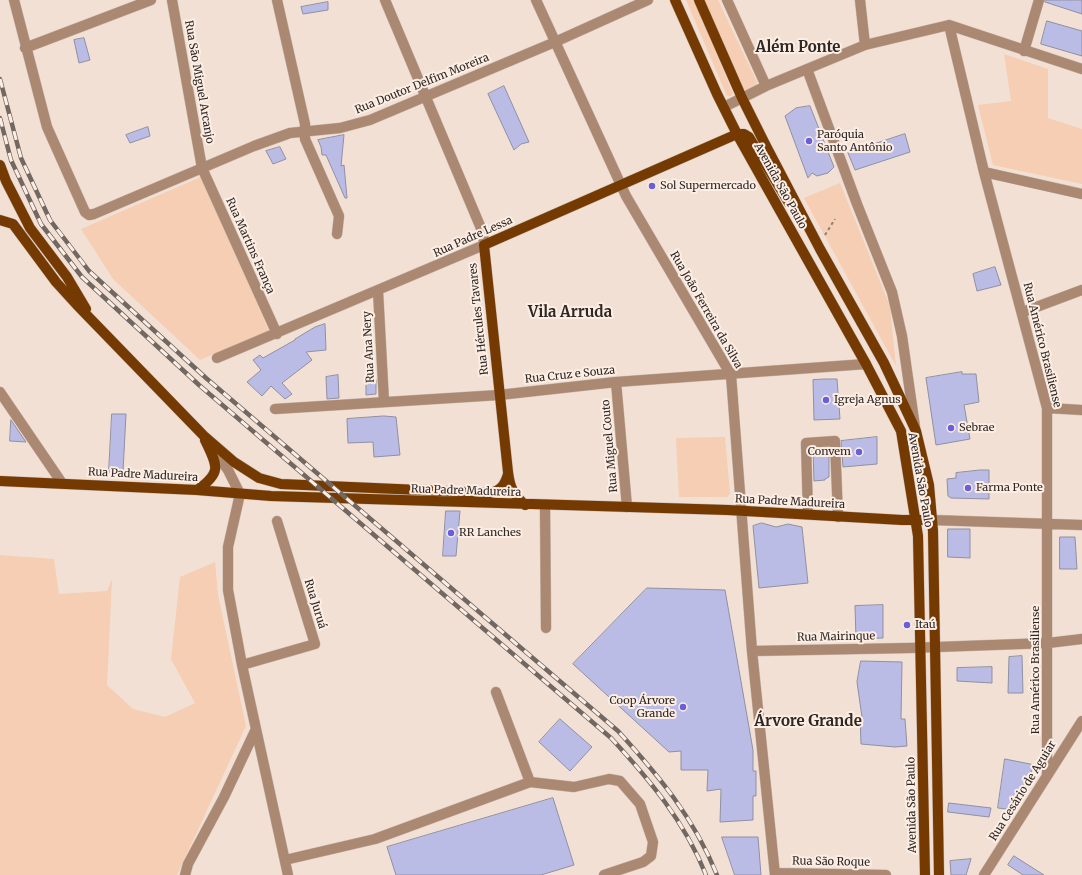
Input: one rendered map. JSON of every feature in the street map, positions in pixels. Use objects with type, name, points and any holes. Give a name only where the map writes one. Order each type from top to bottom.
[{"type":"main road","name":"Avenida São Paulo","points":[[675,0],[737,134],[866,364],[901,432],[918,536],[925,875]]},
{"type":"main road","name":"Avenida São Paulo","points":[[699,0],[742,98],[818,246],[884,362],[916,431],[928,485],[932,520],[936,647],[939,875]]},
{"type":"main road","name":"Rua Padre Lessa","points":[[484,246],[737,134]]},
{"type":"main road","points":[[737,134],[744,134],[749,137],[787,200],[804,219]]},
{"type":"main road","points":[[0,165],[6,181],[30,228],[67,277],[93,321]]},
{"type":"main road","points":[[0,220],[13,224],[56,282],[204,436],[215,460],[216,468],[210,479],[197,490]]},
{"type":"main road","name":"Rua Hércules Tavares","points":[[484,246],[510,487],[517,498],[525,505]]},
{"type":"main road","name":"Rua Padre Madureira","points":[[204,436],[234,462],[259,478],[282,484],[489,493],[496,492],[506,484],[508,472]]},
{"type":"main road","name":"Rua Padre Madureira","points":[[0,481],[197,490],[240,494],[525,505],[742,511],[932,520]]},
{"type":"street","points":[[14,0],[25,48],[151,0]]},
{"type":"street","name":"Rua São Miguel Arcanjo","points":[[172,0],[202,168]]},
{"type":"street","points":[[277,0],[305,124],[305,139],[339,216],[337,234]]},
{"type":"street","name":"Rua Hércules Tavares","points":[[385,0],[483,233],[484,246]]},
{"type":"street","name":"Rua João Ferreira da Silva","points":[[536,0],[620,185],[731,375],[752,651],[775,874]]},
{"type":"street","name":"Rua Doutor Delfim Moreira","points":[[25,48],[47,127],[85,212],[89,215],[254,146],[290,133],[340,128],[370,120],[555,42],[648,0]]},
{"type":"street","points":[[727,0],[766,86]]},
{"type":"street","points":[[860,0],[865,45]]},
{"type":"street","points":[[1024,51],[1039,0]]},
{"type":"street","points":[[724,107],[766,86],[865,45],[949,25],[1082,69]]},
{"type":"street","name":"Rua Américo Brasiliense","points":[[949,25],[984,172],[1047,408],[1047,775]]},
{"type":"street","points":[[807,69],[857,204],[892,292],[902,336],[916,431]]},
{"type":"street","name":"Rua Martins França","points":[[202,168],[276,334]]},
{"type":"street","points":[[984,172],[1082,194]]},
{"type":"street","name":"Rua Padre Lessa","points":[[217,358],[484,246]]},
{"type":"street","points":[[1022,312],[1082,290]]},
{"type":"street","name":"Rua Ana Nery","points":[[378,291],[384,402]]},
{"type":"street","name":"Rua Cruz e Souza","points":[[275,409],[499,395],[616,382],[731,375],[866,364]]},
{"type":"street","name":"Rua Miguel Couto","points":[[616,382],[627,507]]},
{"type":"street","points":[[0,392],[62,483]]},
{"type":"street","points":[[1047,408],[1082,410]]},
{"type":"street","points":[[204,436],[228,470],[240,494],[228,547],[228,590],[242,665],[288,875]]},
{"type":"street","points":[[808,514],[806,443],[835,442],[838,516]]},
{"type":"street","points":[[545,505],[546,628]]},
{"type":"street","points":[[932,520],[1082,525]]},
{"type":"street","name":"Rua Juruá","points":[[242,665],[315,644],[277,521]]},
{"type":"street","name":"Rua Mairinque","points":[[752,651],[1048,643],[1082,639]]},
{"type":"street","points":[[496,692],[530,782]]},
{"type":"street","name":"Rua Cesário de Aguiar","points":[[984,875],[1082,721]]},
{"type":"street","points":[[185,875],[188,864],[224,797],[256,729]]},
{"type":"street","points":[[285,860],[375,839],[530,782],[574,787],[609,779],[620,781],[640,804],[653,842],[651,856],[643,862],[604,875]]},
{"type":"street","name":"Rua São Roque","points":[[775,874],[886,875]]},
{"type":"path","points":[[818,246],[834,219]]},
{"type":"shaded area","points":[[686,0],[694,0],[733,94],[731,96],[727,96]]},
{"type":"shaded area","points":[[702,0],[718,0],[757,82],[756,86],[748,90],[743,89]]},
{"type":"shaded area","points":[[1004,54],[1048,69],[1048,118],[1082,129],[1082,184],[993,165],[978,105],[1011,101]]},
{"type":"shaded area","points":[[203,176],[269,331],[200,360],[113,279],[81,229]]},
{"type":"shaded area","points":[[840,183],[890,306],[896,366],[804,198]]},
{"type":"shaded area","points":[[725,437],[730,494],[727,497],[679,497],[676,438]]},
{"type":"shaded area","points":[[0,555],[54,559],[59,594],[107,591],[112,579],[107,685],[133,709],[165,717],[195,703],[171,659],[180,577],[215,562],[218,595],[246,726],[177,875],[0,875]]},
{"type":"building","points":[[1045,0],[1082,0],[1082,14],[1045,2]]},
{"type":"building","points":[[328,2],[328,10],[303,14],[301,7]]},
{"type":"building","points":[[1047,21],[1082,31],[1082,56],[1041,44]]},
{"type":"building","points":[[84,38],[90,60],[79,63],[74,40]]},
{"type":"building","points":[[504,86],[529,142],[521,144],[514,150],[488,94]]},
{"type":"building","name":"Paróquia Santo Antônio","points":[[810,106],[834,167],[828,173],[817,176],[812,173],[808,178],[785,116],[796,108]]},
{"type":"building","points":[[148,127],[150,136],[130,143],[126,135]]},
{"type":"building","points":[[905,134],[910,152],[855,170],[848,153]]},
{"type":"building","points":[[344,135],[341,166],[344,165],[347,198],[345,198],[326,155],[322,155],[318,140]]},
{"type":"building","points":[[280,147],[286,159],[273,164],[266,151]]},
{"type":"building","points":[[995,267],[1001,285],[977,291],[973,274]]},
{"type":"building","points":[[325,324],[326,350],[306,352],[312,360],[282,383],[292,394],[285,399],[271,386],[262,396],[247,382],[261,370],[253,360],[260,355],[263,358],[315,327]]},
{"type":"building","points":[[962,372],[962,374],[976,374],[979,402],[964,405],[970,439],[936,445],[926,378]]},
{"type":"building","points":[[338,375],[339,398],[327,399],[326,377]]},
{"type":"building","name":"Igreja Agnus","points":[[837,379],[840,419],[814,420],[813,380]]},
{"type":"building","points":[[376,380],[376,394],[366,395],[366,381]]},
{"type":"building","points":[[112,414],[126,414],[123,472],[109,472]]},
{"type":"building","points":[[384,416],[396,417],[400,455],[374,457],[373,442],[348,443],[347,419]]},
{"type":"building","points":[[11,420],[13,423],[26,442],[10,441]]},
{"type":"building","name":"Convem","points":[[877,437],[877,464],[843,467],[841,441]]},
{"type":"building","points":[[829,448],[829,477],[825,480],[814,481],[813,449]]},
{"type":"building","name":"Farma Ponte","points":[[989,470],[989,499],[951,498],[948,496],[947,479],[956,478],[956,473]]},
{"type":"building","name":"RR Lanches","points":[[446,511],[460,511],[456,556],[443,556]]},
{"type":"building","points":[[762,523],[776,527],[788,524],[802,527],[808,583],[759,588],[753,526]]},
{"type":"building","points":[[948,529],[970,529],[970,558],[948,557]]},
{"type":"building","points":[[1060,537],[1075,537],[1077,569],[1060,569]]},
{"type":"building","name":"Coop Árvore Grande","points":[[647,588],[725,590],[753,750],[753,771],[756,771],[756,796],[753,796],[753,820],[720,822],[721,789],[707,791],[708,770],[681,770],[681,751],[669,752],[573,664]]},
{"type":"building","points":[[883,605],[883,638],[856,639],[855,606]]},
{"type":"building","points":[[1022,656],[1023,693],[1008,693],[1009,657]]},
{"type":"building","points":[[861,661],[902,662],[901,719],[905,719],[907,746],[895,747],[861,744],[860,717],[862,717],[857,682]]},
{"type":"building","points":[[992,667],[992,683],[957,681],[957,668]]},
{"type":"building","points":[[560,719],[592,747],[570,771],[539,742]]},
{"type":"building","points":[[1005,759],[1035,765],[1016,799],[1020,801],[1015,810],[998,808]]},
{"type":"building","points":[[553,798],[574,865],[541,875],[396,875],[387,847]]},
{"type":"building","points":[[949,803],[991,808],[989,817],[948,812]]},
{"type":"building","points":[[722,837],[758,837],[761,875],[735,875]]},
{"type":"building","points":[[1014,856],[1044,875],[1023,875],[1008,865]]},
{"type":"building","points":[[971,859],[966,875],[951,875],[950,861]]},
{"type":"railway","points":[[0,79],[21,158],[50,220],[89,271],[206,378],[618,731],[648,764],[674,798],[698,835],[717,875]]},
{"type":"railway","points":[[0,118],[11,160],[41,224],[82,277],[199,385],[611,738],[639,769],[677,819],[688,837],[706,875]]},
{"type":"place","name":"Paróquia Santo Antônio","points":[[809,141]]},
{"type":"place","name":"Sol Supermercado","points":[[652,186]]},
{"type":"place","name":"Igreja Agnus","points":[[826,400]]},
{"type":"place","name":"Sebrae","points":[[951,428]]},
{"type":"place","name":"Convem","points":[[859,452]]},
{"type":"place","name":"Farma Ponte","points":[[968,488]]},
{"type":"place","name":"RR Lanches","points":[[451,533]]},
{"type":"place","name":"Itaú","points":[[907,625]]},
{"type":"place","name":"Coop Árvore Grande","points":[[683,707]]},
{"type":"district","name":"Além Ponte","points":[[798,48]]},
{"type":"district","name":"Vila Arruda","points":[[570,313]]},
{"type":"district","name":"Árvore Grande","points":[[808,722]]}]
